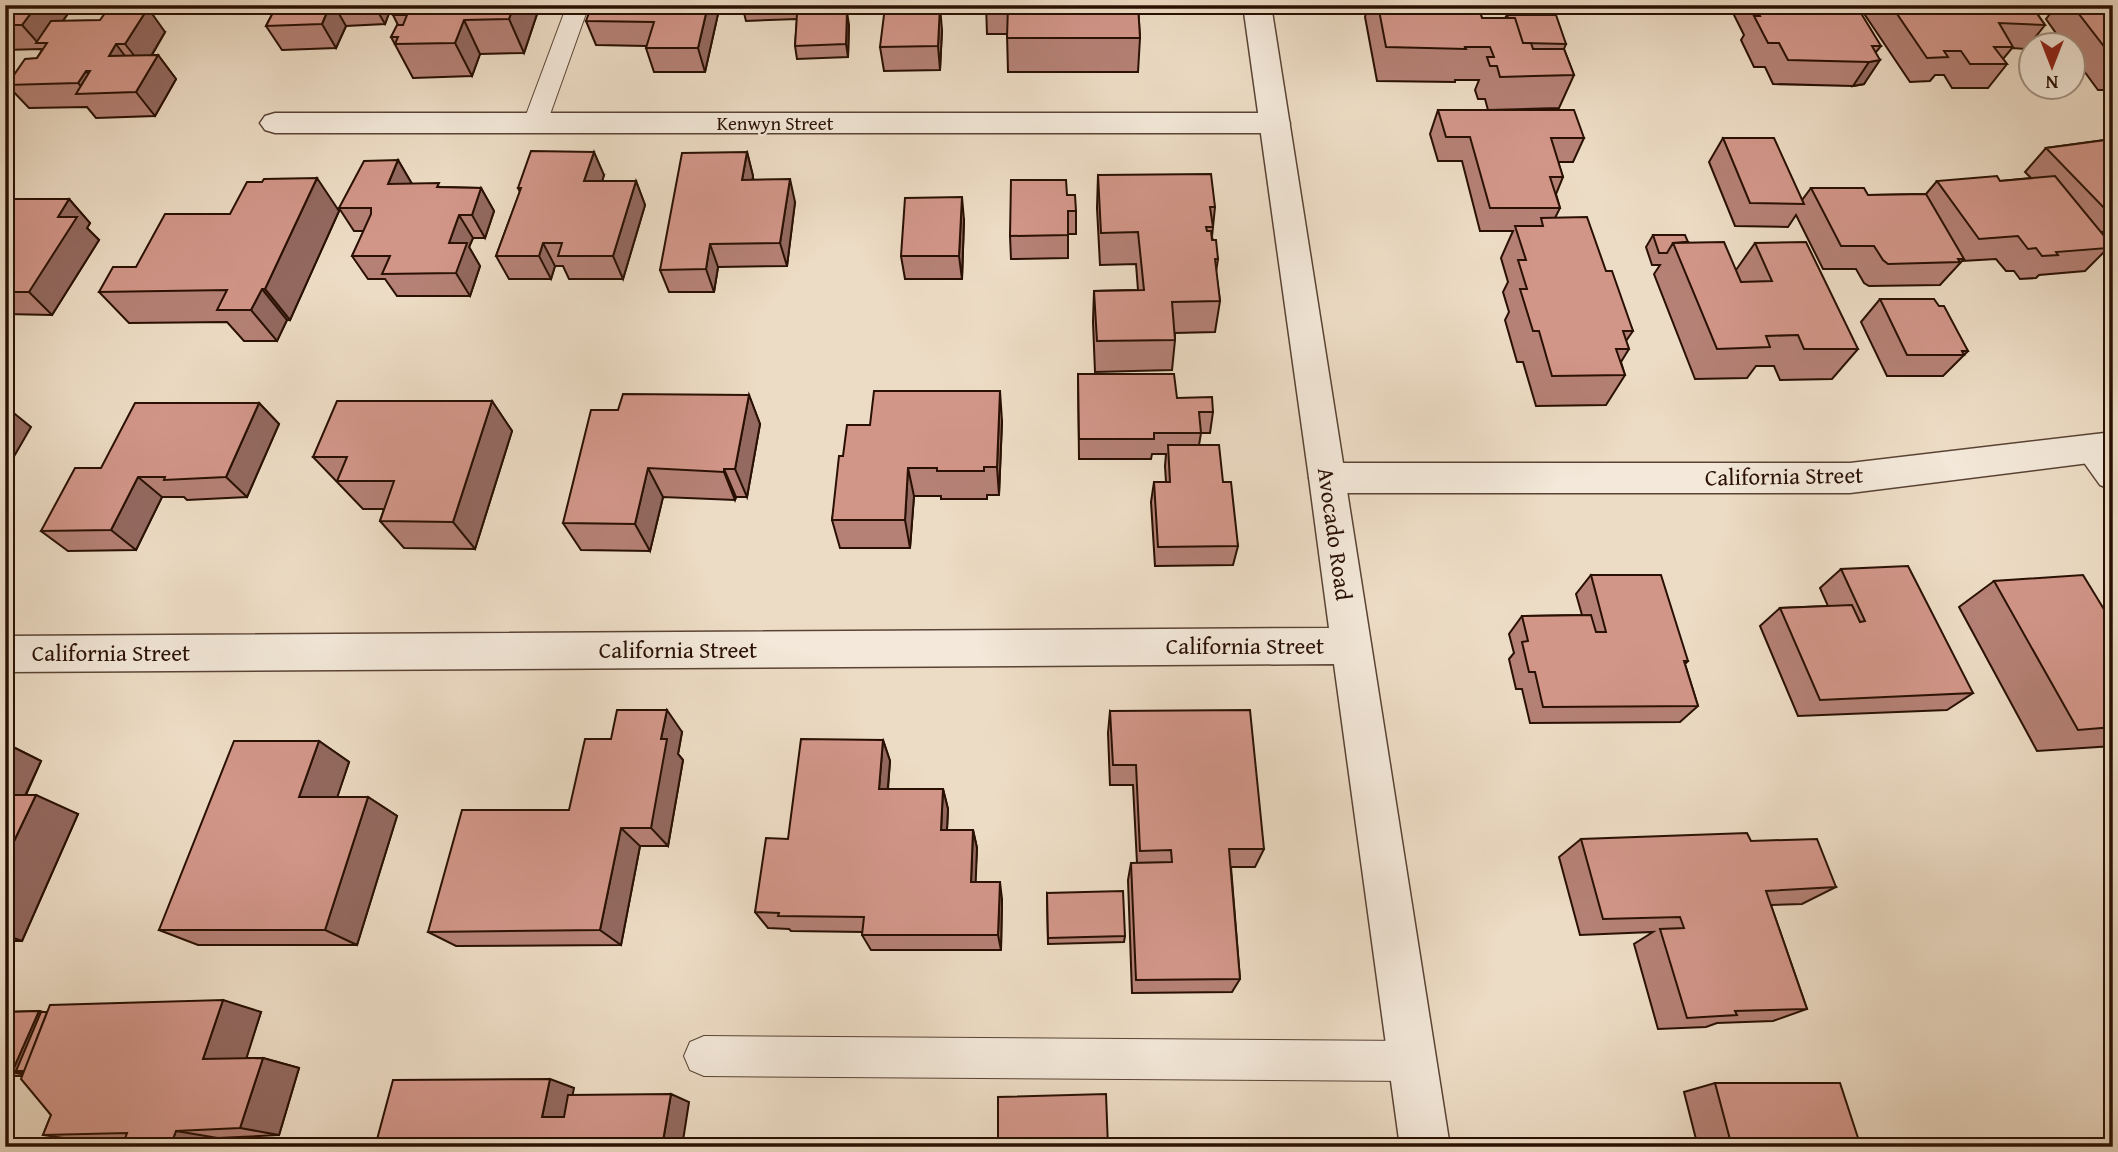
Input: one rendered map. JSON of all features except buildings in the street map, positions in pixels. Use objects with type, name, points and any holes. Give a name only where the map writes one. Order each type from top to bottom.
[{"type":"street","name":"Avocado Road","points":[[1257,5],[1425,1147]]},
{"type":"street","name":"Kenwyn Street","points":[[275,123],[1275,123]]},
{"type":"street","name":"California Street","points":[[1326,478],[1850,478],[2106,457]]},
{"type":"street","name":"California Street","points":[[5,654],[1351,646]]},
{"type":"lane","points":[[535,123],[578,5]]},
{"type":"lane","points":[[704,1056],[1412,1061]]}]
